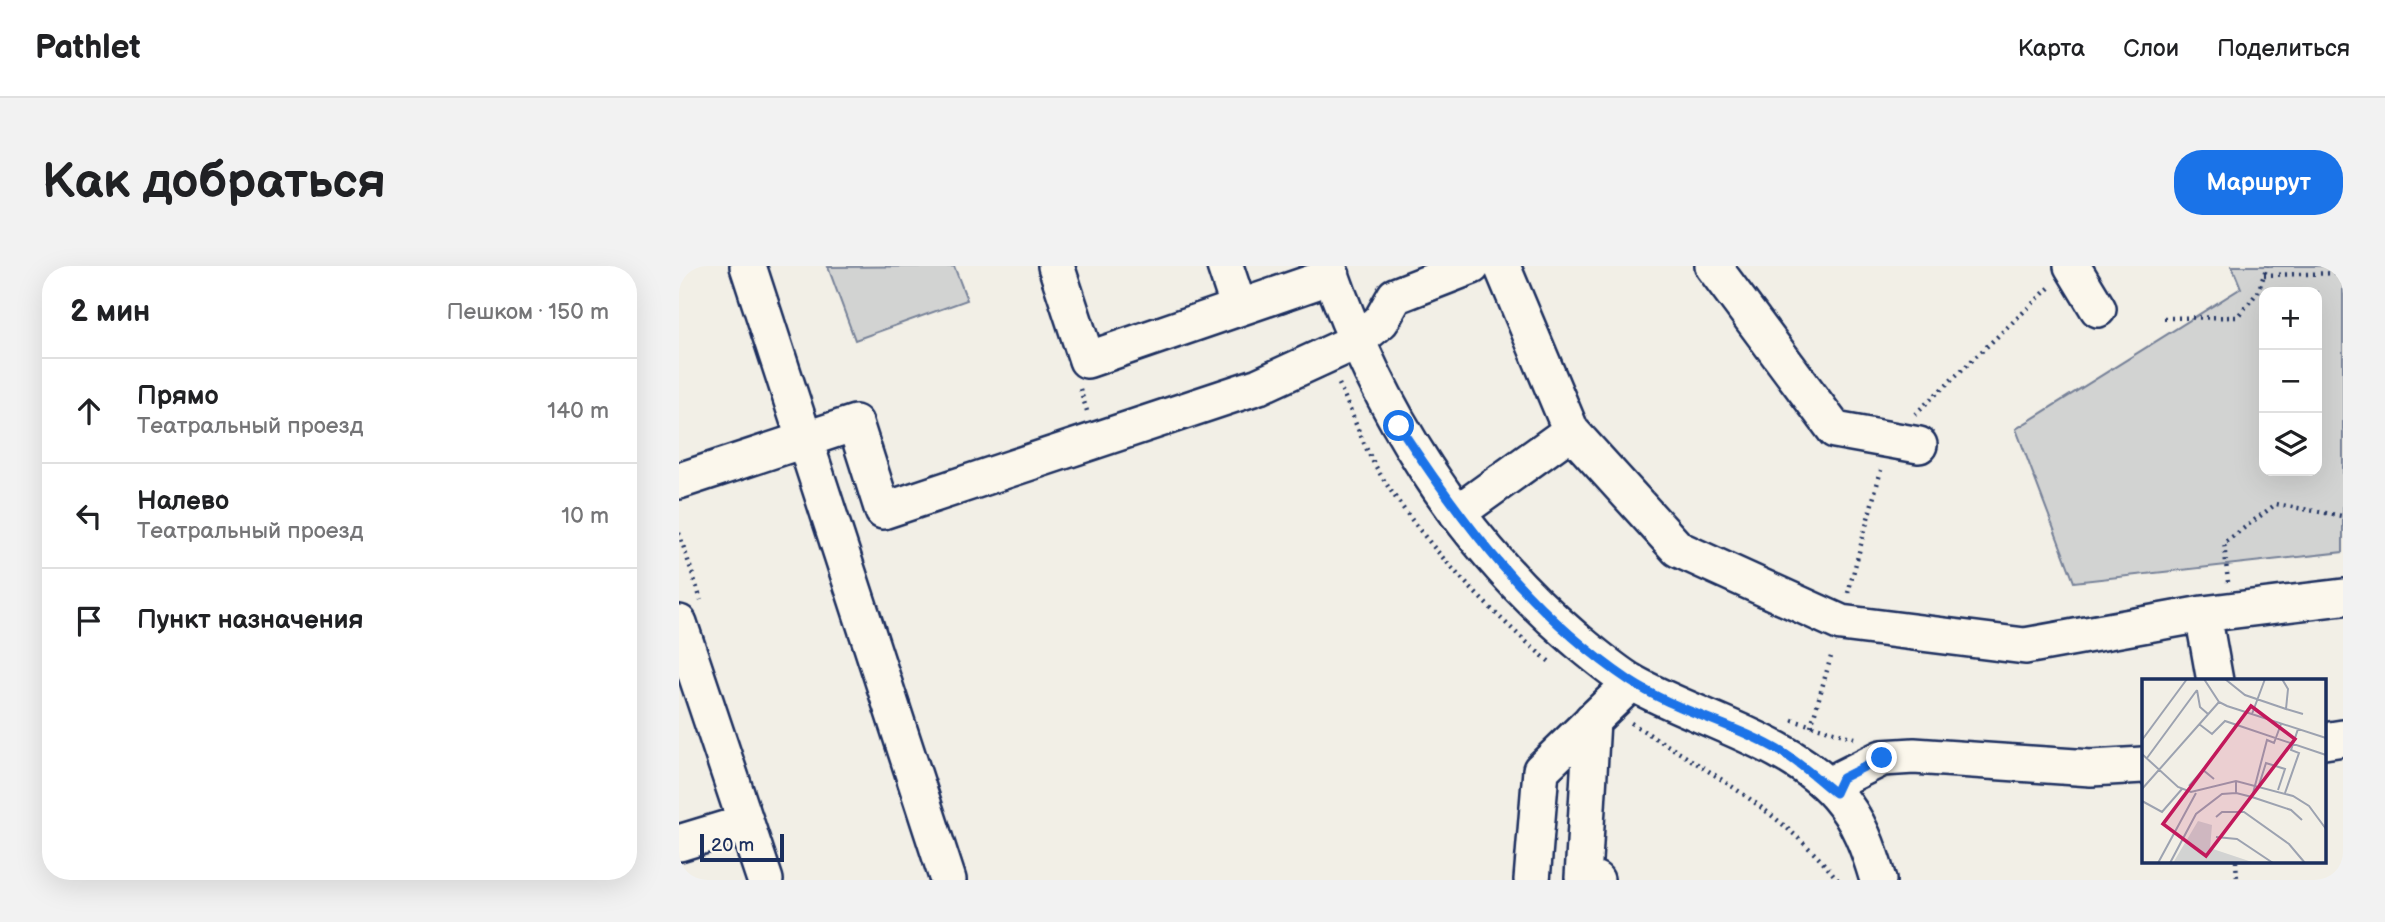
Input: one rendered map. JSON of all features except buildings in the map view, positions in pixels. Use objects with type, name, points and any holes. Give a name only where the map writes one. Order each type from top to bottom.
[{"type":"street","points":[[748,266],[948,880]]},
{"type":"street","points":[[1056,266],[1087,360],[1239,308],[1330,271],[1357,341],[1399,426],[1457,513],[1503,569],[1574,638],[1632,682],[1784,754],[1835,793],[1854,818],[1869,847],[1878,880]]},
{"type":"street","points":[[1225,266],[1239,308]]},
{"type":"street","points":[[679,481],[855,423],[883,512],[1259,386],[1357,341],[1381,321],[1395,296],[1472,266]]},
{"type":"street","points":[[1502,266],[1571,431],[1678,549],[1841,623],[2025,646],[2217,612],[2343,597]]},
{"type":"street","points":[[1713,266],[1835,430],[1919,445]]},
{"type":"street","points":[[2072,266],[2098,309]]},
{"type":"street","points":[[1457,513],[1571,431]]},
{"type":"street","points":[[2215,679],[2217,612]]},
{"type":"street","points":[[679,623],[765,880]]},
{"type":"street","points":[[1532,880],[1541,769],[1632,682]]},
{"type":"street","points":[[1592,720],[1583,878],[1597,880]]},
{"type":"street","points":[[2325,741],[2343,738]]},
{"type":"street","points":[[1835,793],[1842,778],[1882,758],[1914,756],[2091,768],[2142,765]]},
{"type":"street","points":[[679,843],[745,823]]},
{"type":"path","points":[[2164,318],[2237,317],[2258,292],[2267,266]]},
{"type":"path","points":[[2264,275],[2343,273]]},
{"type":"path","points":[[2217,612],[2224,543],[2276,504],[2343,515]]},
{"type":"path","points":[[1787,719],[1863,741]]},
{"type":"path","points":[[2237,862],[2237,880]]},
{"type":"shaded area","points":[[954,266],[967,300],[855,340],[828,267]]},
{"type":"shaded area","points":[[2232,266],[2343,266],[2343,552],[2074,582],[2016,429],[2241,288]]},
{"type":"route","points":[[1399,426],[1457,513],[1503,569],[1574,638],[1632,682],[1784,754],[1835,793],[1842,778],[1855,769],[1882,758]]}]
